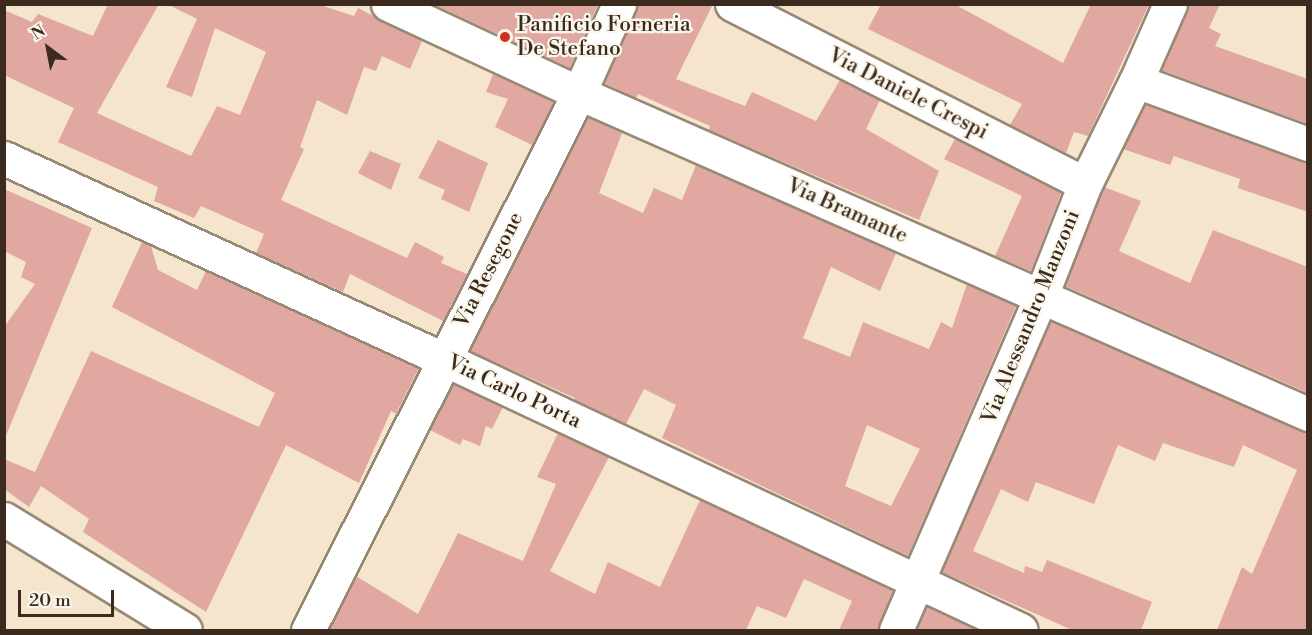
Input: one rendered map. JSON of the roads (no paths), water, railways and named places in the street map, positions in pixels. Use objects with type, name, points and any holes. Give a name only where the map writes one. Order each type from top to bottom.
[{"type":"street","name":"Via Bramante","points":[[388,4],[579,93],[1308,414]]},
{"type":"street","name":"Via Resegone","points":[[308,630],[579,93],[619,4]]},
{"type":"street","name":"Via Daniele Crespi","points":[[732,4],[1085,184]]},
{"type":"street","name":"Via Alessandro Manzoni","points":[[896,630],[919,582],[1041,296],[1085,184],[1136,81],[1170,4]]},
{"type":"street","points":[[1136,81],[1308,144]]},
{"type":"street","name":"Via Carlo Porta","points":[[4,158],[444,359],[1022,630]]},
{"type":"street","points":[[4,519],[185,630]]},
{"type":"place","name":"Panificio Forneria De Stefano","points":[[505,37]]}]
